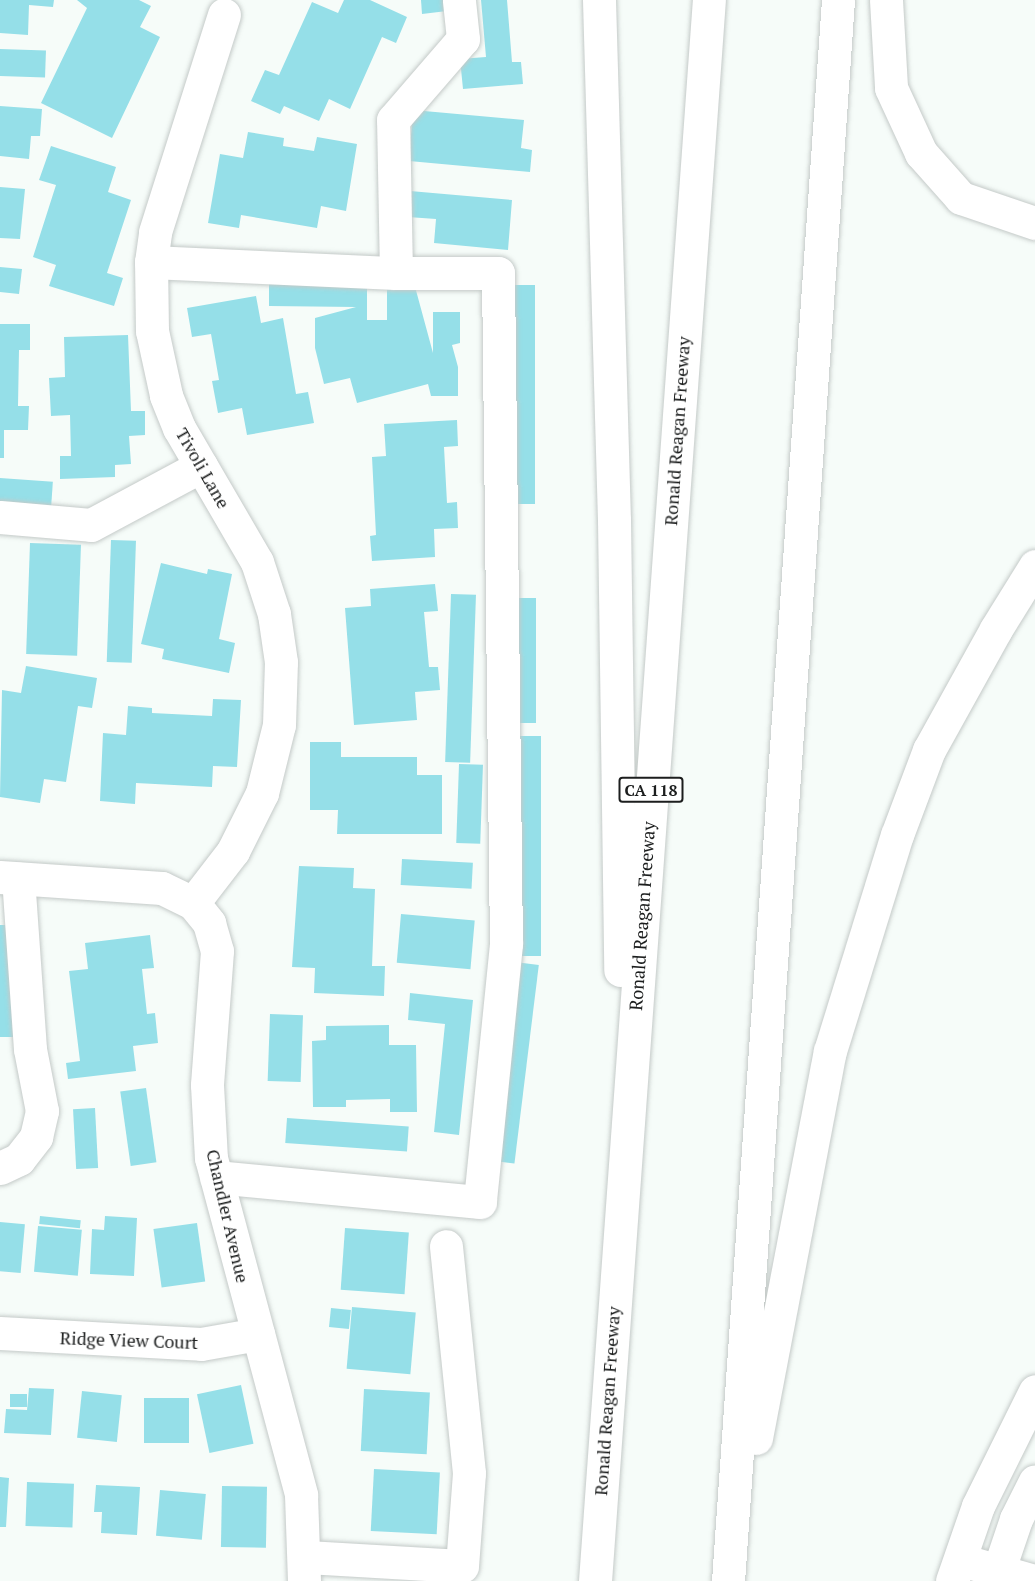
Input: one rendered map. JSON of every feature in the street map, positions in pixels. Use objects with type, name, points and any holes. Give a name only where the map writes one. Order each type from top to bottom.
[{"type":"main road","points":[[396,273],[393,120],[463,39],[459,0]]},
{"type":"main road","points":[[599,0],[614,520],[615,820],[625,1154]]},
{"type":"main road","name":"Ronald Reagan Freeway","points":[[595,1581],[709,0]]},
{"type":"main road","points":[[728,1581],[838,0]]},
{"type":"main road","points":[[886,0],[891,88],[921,153],[961,198],[1035,223]]},
{"type":"main road","name":"Tivoli Lane","points":[[193,903],[233,851],[262,792],[279,725],[281,662],[274,614],[257,562],[201,466],[166,395],[152,331],[151,262],[155,232],[224,15]]},
{"type":"main road","points":[[151,262],[396,273],[498,273],[506,944],[480,1202],[216,1177]]},
{"type":"main road","points":[[0,517],[90,525],[201,466]]},
{"type":"main road","points":[[728,1581],[830,1051],[897,835],[929,750],[996,628],[1035,566]]},
{"type":"main road","points":[[0,1168],[19,1159],[36,1137],[42,1111],[30,1049],[9,878]]},
{"type":"main road","name":"Chandler Avenue","points":[[9,878],[162,888],[193,903],[209,922],[217,951],[207,1085],[211,1158],[301,1495],[305,1569]]},
{"type":"main road","points":[[305,1569],[462,1574],[469,1473],[446,1246]]},
{"type":"main road","name":"Ridge View Court","points":[[0,1333],[201,1344],[258,1334]]},
{"type":"main road","points":[[1034,1581],[955,1570],[978,1506],[1035,1391]]},
{"type":"main road","points":[[996,1576],[1035,1481]]},
{"type":"building","points":[[0,0],[54,0],[53,7],[29,5],[28,35],[0,33]]},
{"type":"building","points":[[77,0],[139,0],[151,6],[140,27],[160,37],[112,138],[41,103],[87,8]]},
{"type":"building","points":[[344,0],[370,0],[407,17],[396,43],[382,37],[350,109],[329,99],[319,121],[284,106],[280,114],[251,101],[265,70],[279,75],[312,2],[338,13]]},
{"type":"building","points":[[421,0],[446,0],[447,11],[422,14]]},
{"type":"building","points":[[481,0],[507,0],[512,62],[521,62],[523,84],[463,89],[460,59],[486,57]]},
{"type":"building","points":[[0,49],[46,51],[45,78],[0,76]]},
{"type":"building","points":[[0,106],[42,109],[40,136],[31,136],[29,159],[0,156]]},
{"type":"building","points":[[413,110],[524,120],[521,148],[532,150],[530,172],[409,161]]},
{"type":"building","points":[[248,132],[284,138],[283,146],[314,151],[317,137],[357,144],[346,211],[321,206],[317,228],[241,215],[239,228],[208,223],[220,154],[243,158]]},
{"type":"building","points":[[51,146],[116,167],[108,192],[131,200],[107,273],[123,278],[114,306],[49,286],[56,265],[33,257],[56,185],[39,180]]},
{"type":"building","points":[[0,187],[25,189],[20,239],[0,238]]},
{"type":"building","points":[[410,191],[512,200],[508,250],[434,243],[436,219],[408,217]]},
{"type":"building","points":[[0,267],[22,269],[19,294],[0,292]]},
{"type":"building","points":[[269,280],[367,281],[367,320],[387,320],[387,281],[414,283],[433,353],[433,312],[460,312],[460,343],[452,345],[458,367],[458,396],[431,396],[428,384],[357,403],[350,378],[324,384],[315,348],[315,318],[356,307],[269,306]]},
{"type":"building","points":[[510,285],[535,285],[535,504],[510,504]]},
{"type":"building","points":[[256,296],[261,323],[283,318],[296,394],[308,392],[314,423],[247,435],[242,408],[218,413],[212,381],[219,380],[211,334],[192,337],[187,308]]},
{"type":"building","points":[[0,324],[30,324],[30,350],[19,350],[18,406],[29,406],[28,430],[4,430],[4,458],[0,458]]},
{"type":"building","points":[[128,335],[131,411],[145,411],[145,435],[129,436],[131,464],[115,465],[115,477],[60,479],[60,456],[71,456],[70,415],[51,416],[49,378],[65,377],[64,337]]},
{"type":"building","points":[[457,420],[458,446],[444,447],[447,503],[457,502],[458,528],[434,529],[435,557],[372,561],[370,536],[376,535],[372,457],[386,456],[384,424]]},
{"type":"building","points":[[0,478],[53,482],[51,507],[0,503]]},
{"type":"building","points":[[111,540],[136,541],[132,663],[107,662]]},
{"type":"building","points":[[30,543],[81,545],[77,656],[26,654]]},
{"type":"building","points":[[161,563],[207,574],[208,569],[232,574],[219,639],[235,643],[229,673],[162,659],[164,649],[141,644]]},
{"type":"building","points":[[435,584],[438,611],[424,612],[429,667],[438,667],[440,690],[415,692],[417,720],[354,725],[345,608],[371,606],[370,589]]},
{"type":"building","points":[[451,594],[476,595],[470,763],[445,762]]},
{"type":"building","points":[[511,598],[536,598],[536,723],[511,723]]},
{"type":"building","points":[[26,666],[97,678],[92,708],[78,706],[66,782],[44,779],[40,803],[0,797],[2,690],[21,693]]},
{"type":"building","points":[[213,699],[241,700],[237,767],[213,766],[212,787],[136,783],[135,804],[100,801],[103,733],[126,735],[128,706],[152,708],[152,713],[212,716]]},
{"type":"building","points":[[516,736],[541,736],[541,956],[516,956]]},
{"type":"building","points":[[310,742],[341,742],[341,757],[417,757],[417,775],[442,775],[442,834],[337,834],[338,810],[310,810]]},
{"type":"building","points":[[459,764],[483,765],[480,844],[456,843]]},
{"type":"building","points":[[402,859],[473,863],[472,889],[401,885]]},
{"type":"building","points":[[299,866],[354,868],[353,888],[375,889],[372,966],[385,966],[384,996],[314,993],[315,968],[292,967]]},
{"type":"building","points":[[401,914],[475,920],[470,969],[397,963]]},
{"type":"building","points":[[0,925],[14,925],[14,1037],[0,1037]]},
{"type":"building","points":[[150,935],[154,968],[142,969],[147,1014],[155,1013],[158,1043],[133,1046],[136,1071],[68,1079],[66,1063],[80,1061],[69,971],[88,969],[85,943]]},
{"type":"building","points":[[515,962],[539,965],[514,1163],[491,1161]]},
{"type":"building","points":[[410,993],[473,1000],[459,1135],[434,1132],[445,1024],[408,1020]]},
{"type":"building","points":[[270,1014],[303,1015],[301,1082],[268,1081]]},
{"type":"building","points":[[389,1025],[389,1045],[416,1045],[417,1112],[390,1112],[390,1099],[346,1100],[346,1107],[313,1107],[312,1041],[326,1040],[326,1026]]},
{"type":"building","points":[[146,1088],[156,1162],[131,1166],[120,1092]]},
{"type":"building","points":[[95,1108],[98,1168],[76,1169],[73,1109]]},
{"type":"building","points":[[287,1118],[409,1127],[407,1151],[285,1143]]},
{"type":"building","points":[[40,1216],[81,1220],[80,1228],[39,1224]]},
{"type":"building","points":[[105,1216],[137,1218],[134,1276],[90,1274],[92,1229],[104,1230]]},
{"type":"building","points":[[0,1222],[25,1224],[21,1273],[0,1271]]},
{"type":"building","points":[[197,1223],[205,1281],[162,1288],[153,1229]]},
{"type":"building","points":[[38,1226],[82,1230],[78,1276],[34,1272]]},
{"type":"building","points":[[345,1228],[409,1232],[405,1294],[341,1290]]},
{"type":"building","points":[[352,1307],[416,1313],[410,1374],[347,1369]]},
{"type":"building","points":[[331,1308],[351,1310],[349,1329],[329,1327]]},
{"type":"building","points":[[241,1385],[253,1444],[209,1453],[197,1394]]},
{"type":"building","points":[[29,1388],[54,1389],[51,1435],[4,1433],[6,1409],[27,1410]]},
{"type":"building","points":[[364,1389],[430,1392],[427,1454],[361,1451]]},
{"type":"building","points":[[82,1391],[122,1395],[117,1442],[77,1438]]},
{"type":"building","points":[[10,1394],[27,1394],[27,1407],[10,1407]]},
{"type":"building","points":[[144,1398],[189,1398],[189,1443],[144,1443]]},
{"type":"building","points":[[374,1469],[440,1472],[437,1534],[371,1531]]},
{"type":"building","points":[[0,1477],[9,1478],[6,1527],[0,1527]]},
{"type":"building","points":[[27,1482],[74,1484],[72,1528],[25,1526]]},
{"type":"building","points":[[96,1485],[140,1487],[137,1535],[101,1533],[102,1512],[94,1512]]},
{"type":"building","points":[[222,1486],[267,1487],[266,1548],[221,1547]]},
{"type":"building","points":[[160,1490],[206,1494],[202,1540],[156,1536]]}]
